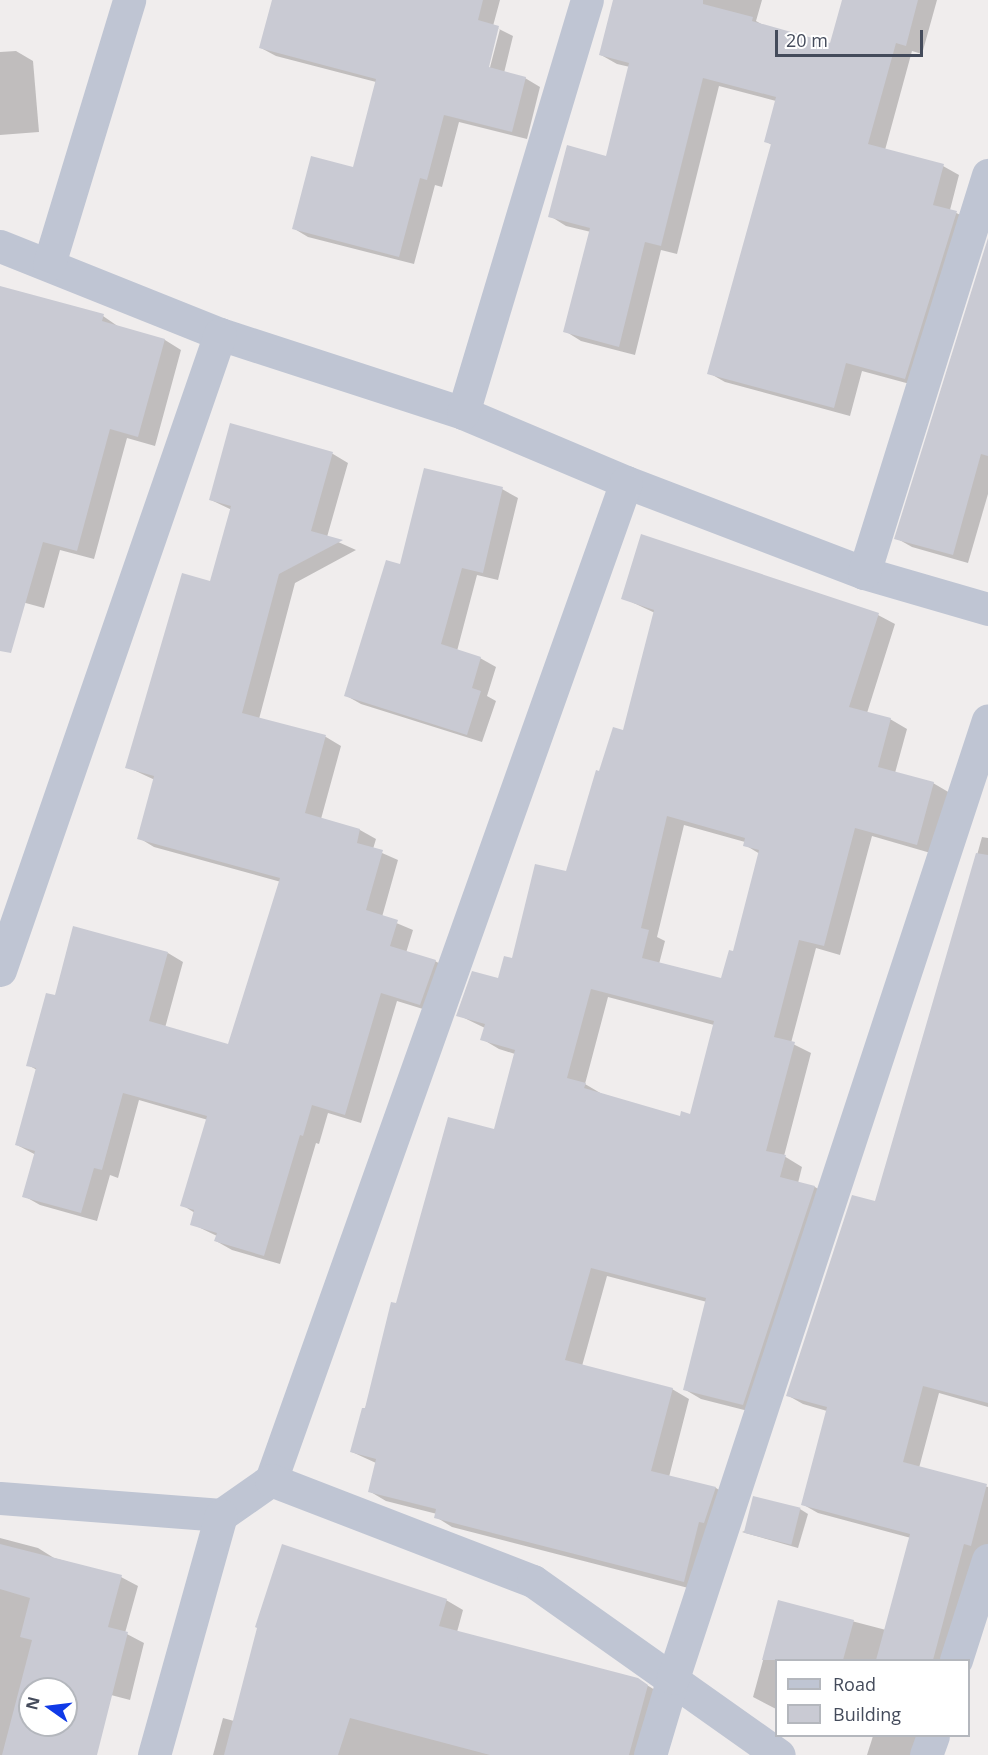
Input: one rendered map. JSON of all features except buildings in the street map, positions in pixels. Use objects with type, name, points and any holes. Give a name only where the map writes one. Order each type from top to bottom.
[{"type":"street","points":[[50,264],[129,0]]},
{"type":"street","points":[[463,413],[587,0]]},
{"type":"street","points":[[864,573],[988,175]]},
{"type":"street","points":[[0,246],[50,264],[220,334],[463,413],[626,482],[864,573],[988,609]]},
{"type":"street","points":[[0,970],[220,334]]},
{"type":"street","points":[[0,1498],[221,1515],[271,1480],[626,482]]},
{"type":"street","points":[[650,1755],[673,1678],[988,720]]},
{"type":"street","points":[[271,1480],[533,1581],[779,1755]]},
{"type":"street","points":[[154,1755],[221,1515]]},
{"type":"street","points":[[956,1659],[988,1560]]},
{"type":"street","points":[[927,1755],[933,1737]]}]
